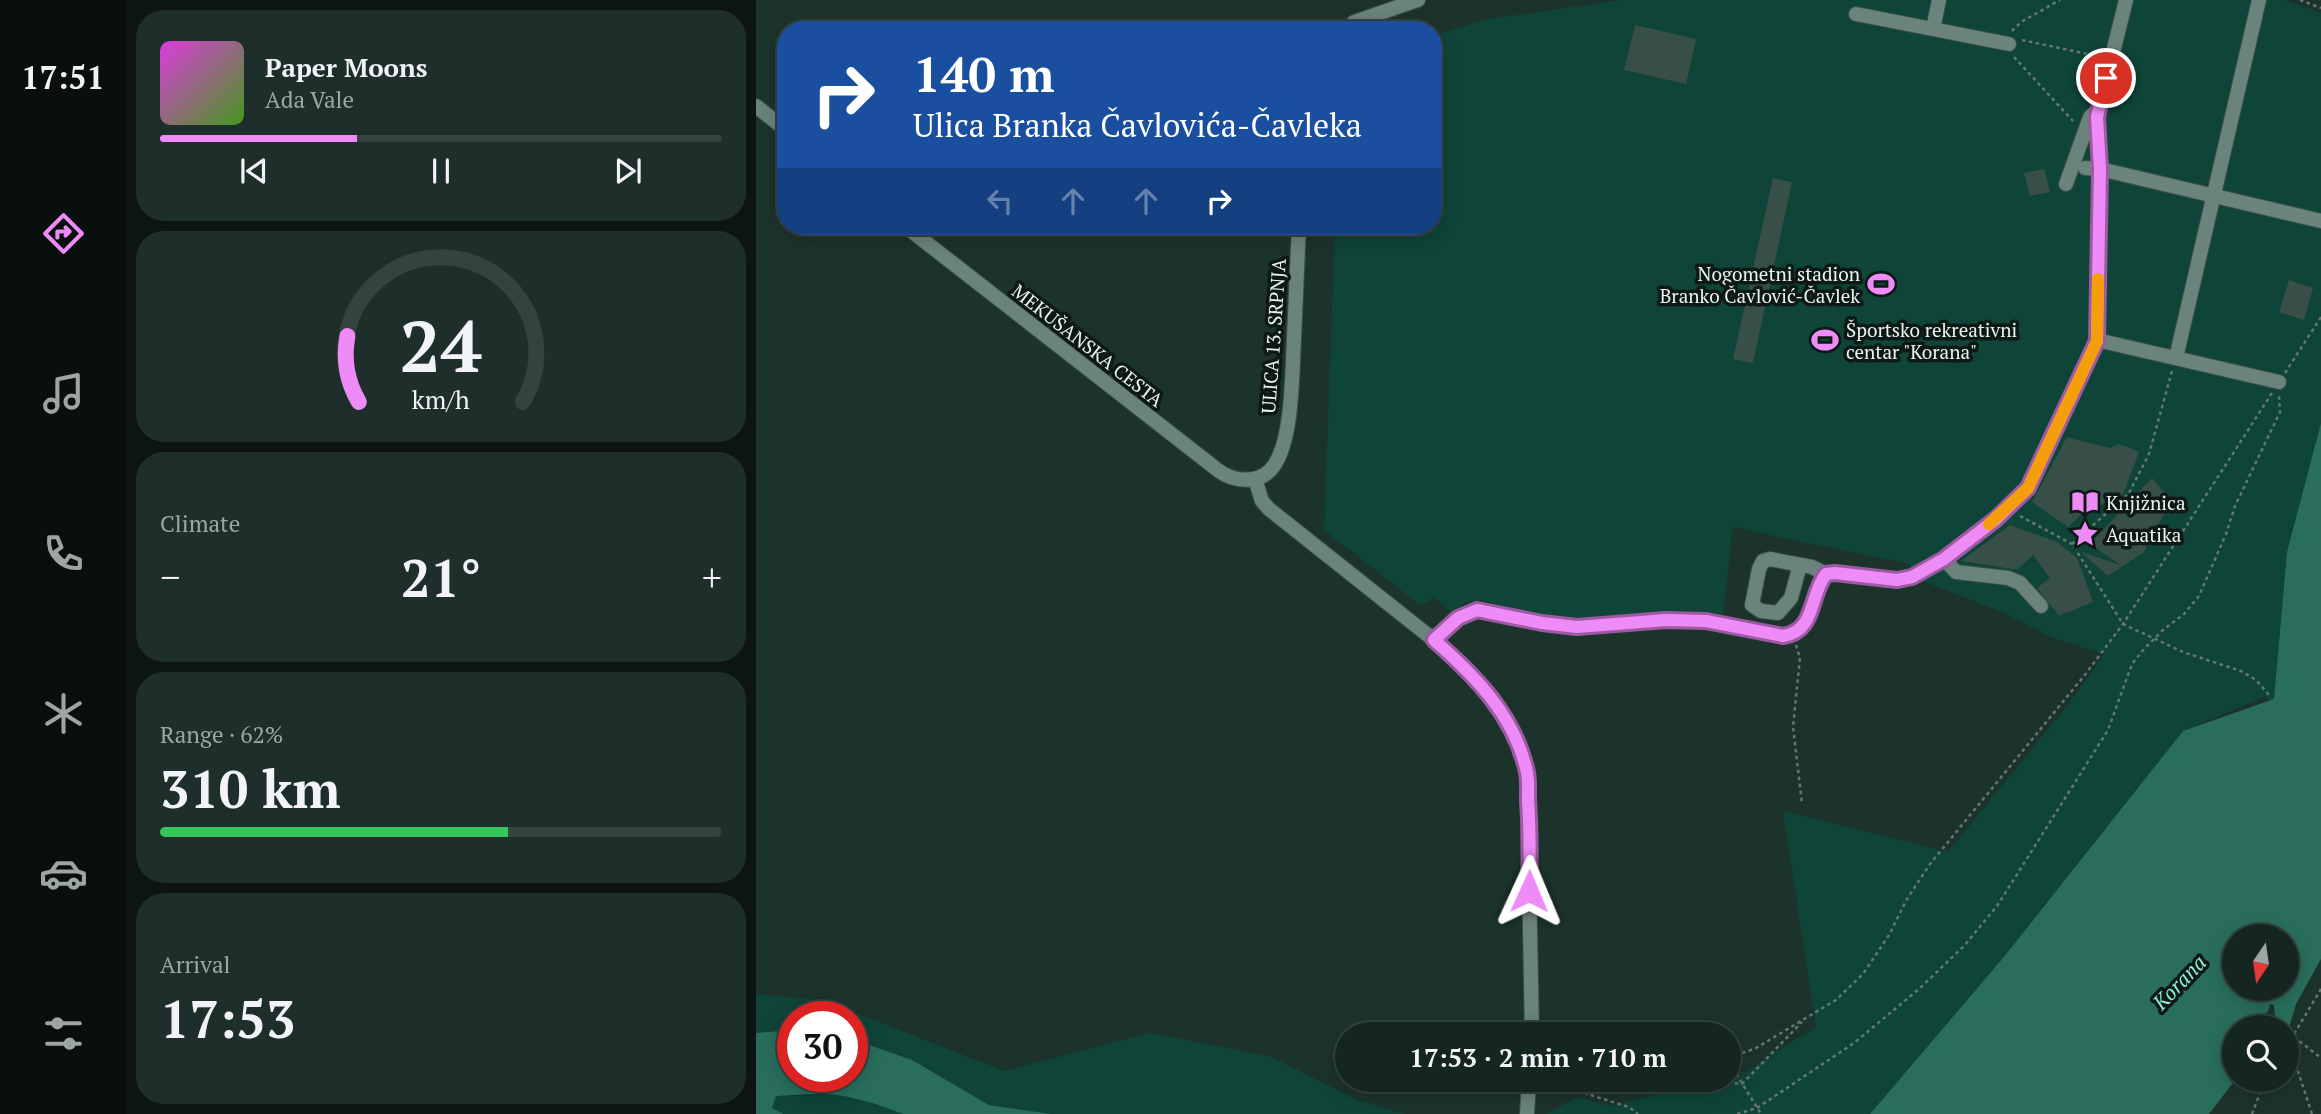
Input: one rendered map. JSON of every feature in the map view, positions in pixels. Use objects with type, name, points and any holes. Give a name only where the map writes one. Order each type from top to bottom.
[{"type":"street","points":[[1357,21],[1418,0]]},
{"type":"street","points":[[1933,29],[1939,0]]},
{"type":"street","points":[[1800,565],[1826,574],[1897,580],[1912,577],[1944,559],[1996,519],[2028,488],[2097,341],[2092,169],[2098,109],[2126,0]]},
{"type":"street","points":[[2176,358],[2259,0]]},
{"type":"street","points":[[1856,14],[2009,44]]},
{"type":"street","points":[[756,106],[777,123]]},
{"type":"street","points":[[2066,184],[2091,117],[2098,109]]},
{"type":"street","points":[[2092,169],[2321,221]]},
{"type":"street","name":"MEKUŠANSKA CESTA","points":[[917,235],[1219,471],[1228,477],[1241,480],[1255,479]]},
{"type":"street","name":"ULICA 13. SRPNJA","points":[[1255,479],[1270,471],[1277,462],[1291,406],[1299,235]]},
{"type":"street","points":[[2097,341],[2279,382]]},
{"type":"street","points":[[1255,479],[1262,501],[1269,509],[1462,665],[1493,698],[1515,736],[1527,769],[1532,1022]]},
{"type":"street","points":[[1944,559],[1956,572],[2008,578],[2020,583],[2041,606]]},
{"type":"street","points":[[1434,640],[1458,618],[1477,610],[1577,627],[1666,620],[1706,621],[1783,636],[1793,635],[1803,628],[1820,581],[1826,574]]},
{"type":"street","points":[[1527,1114],[1528,1092]]},
{"type":"path","points":[[2060,0],[2021,22],[2009,33],[2011,38],[2097,56]]},
{"type":"path","points":[[2300,0],[2321,8]]},
{"type":"path","points":[[2009,44],[2008,50],[2074,122]]},
{"type":"path","points":[[1737,1114],[1757,1108],[1854,1044],[1919,989],[1964,946],[1997,906],[2108,730],[2132,664],[2199,596],[2235,506],[2280,412],[2279,382],[2321,317]]},
{"type":"path","points":[[2072,544],[2129,493],[2149,454],[2176,358]]},
{"type":"path","points":[[1741,1055],[1836,1000],[1863,974],[1930,864],[2084,676],[2123,624],[2266,401]]},
{"type":"path","points":[[2018,515],[2072,544],[2123,624],[2183,652],[2241,671],[2256,680],[2269,695]]},
{"type":"path","points":[[1793,635],[1800,659],[1793,727],[1802,803]]},
{"type":"path","points":[[2299,1028],[2321,989]]},
{"type":"path","points":[[1761,1114],[1742,1084],[1807,1018]]},
{"type":"path","points":[[2299,1041],[2321,1058]]},
{"type":"path","points":[[2299,1077],[2312,1114]]},
{"type":"path","points":[[1586,1092],[1629,1107],[1638,1114]]},
{"type":"path","points":[[2252,1114],[2260,1092]]},
{"type":"shaded area","name":"Športsko rekreativni centar \"Korana\"","points":[[1620,0],[2285,0],[2321,13],[2321,423],[2287,552],[2274,700],[2271,701],[2266,696],[2183,731],[2003,958],[1870,1114],[1547,1114],[1577,1097],[1611,1106],[1667,1092],[1741,1092],[1741,1072],[1816,1027],[1783,811],[1948,852],[2068,705],[2104,654],[2051,637],[2004,613],[1920,580],[1909,564],[1733,527],[1723,614],[1676,611],[1562,618],[1482,600],[1466,602],[1451,612],[1434,597],[1428,603],[1419,604],[1324,530],[1335,235],[1442,235],[1442,33],[1484,20]]},
{"type":"shaded area","points":[[756,994],[826,1001],[777,1001],[777,1031],[756,1033]]},
{"type":"shaded area","points":[[868,1018],[1004,1071],[1150,1033],[1272,1057],[1335,1089],[1335,1092],[1405,1114],[1049,1114],[989,1105],[912,1060],[868,1045]]},
{"type":"shaded area","points":[[843,1095],[903,1114],[784,1114],[772,1108],[776,1096]]},
{"type":"water","name":"Korana","points":[[2321,423],[2321,959],[2300,997],[2300,924],[2222,924],[2222,1001],[2298,1001],[2293,1015],[2275,1015],[2274,1005],[2270,1004],[2264,1015],[2222,1015],[2222,1092],[2226,1092],[2209,1114],[1870,1114],[2003,958],[2183,731],[2274,699],[2287,552]]},
{"type":"water","points":[[777,1031],[777,1092],[868,1092],[868,1045],[912,1060],[989,1105],[1051,1114],[903,1114],[851,1098],[818,1094],[776,1096],[772,1108],[784,1114],[756,1114],[756,1033]]},
{"type":"building","points":[[1635,25],[1696,39],[1686,84],[1624,70]]},
{"type":"building","points":[[2044,169],[2050,192],[2030,196],[2024,173]]},
{"type":"building","points":[[1773,178],[1792,182],[1753,363],[1733,359]]},
{"type":"building","points":[[2289,280],[2313,288],[2304,320],[2279,312]]},
{"type":"building","points":[[2067,437],[2110,448],[2119,444],[2139,452],[2123,494],[2082,514],[2068,527],[2032,502]]},
{"type":"building","points":[[2152,478],[2171,501],[2144,552],[2108,576],[2081,552],[2120,565],[2090,544]]},
{"type":"building","points":[[2010,525],[2057,542],[2077,558],[2093,602],[2059,616],[2037,588],[2050,578],[2033,555],[2018,569],[1961,561]]},
{"type":"slow traffic","points":[[1989,524],[2028,488],[2097,341],[2098,279]]},
{"type":"place","name":"Nogometni stadion Branko Čavlović-Čavlek","points":[[1881,284]]},
{"type":"place","name":"Športsko rekreativni centar \"Korana\"","points":[[1825,340]]},
{"type":"place","name":"Knjižnica","points":[[2085,502]]},
{"type":"place","name":"Aquatika","points":[[2085,534]]},
{"type":"route","points":[[1529,891],[1527,769],[1515,736],[1493,698],[1434,640],[1458,618],[1477,610],[1577,627],[1666,620],[1706,621],[1783,636],[1793,635],[1803,628],[1820,581],[1826,574],[1897,580],[1912,577],[1944,559],[1996,519],[2028,488],[2097,341],[2100,169],[2097,117],[2106,78]]}]
